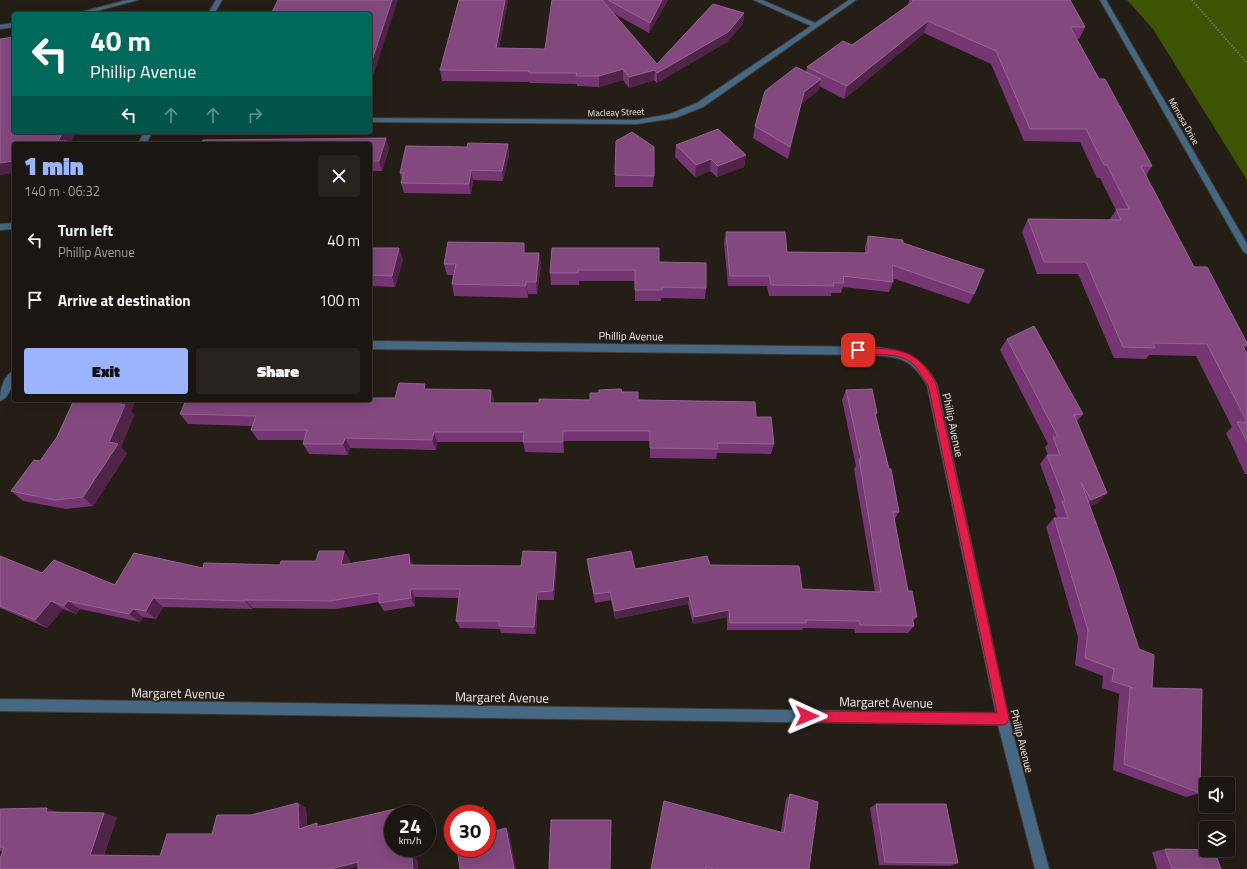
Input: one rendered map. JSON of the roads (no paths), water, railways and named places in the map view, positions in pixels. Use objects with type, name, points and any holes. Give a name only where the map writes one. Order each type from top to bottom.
[{"type":"street","points":[[85,12],[135,0]]},
{"type":"street","points":[[212,12],[219,0]]},
{"type":"street","points":[[757,0],[816,26]]},
{"type":"street","name":"Macleay Street","points":[[372,120],[629,122],[672,116],[700,104],[853,0]]},
{"type":"street","name":"Mimosa Drive","points":[[1103,0],[1247,251]]},
{"type":"street","points":[[0,27],[12,25]]},
{"type":"street","points":[[0,227],[12,226]]},
{"type":"street","name":"Phillip Avenue","points":[[372,345],[874,351],[908,356],[917,363],[932,384],[1003,719],[1042,869]]},
{"type":"street","points":[[0,397],[12,378]]},
{"type":"street","name":"Margaret Avenue","points":[[0,705],[1003,719]]}]
